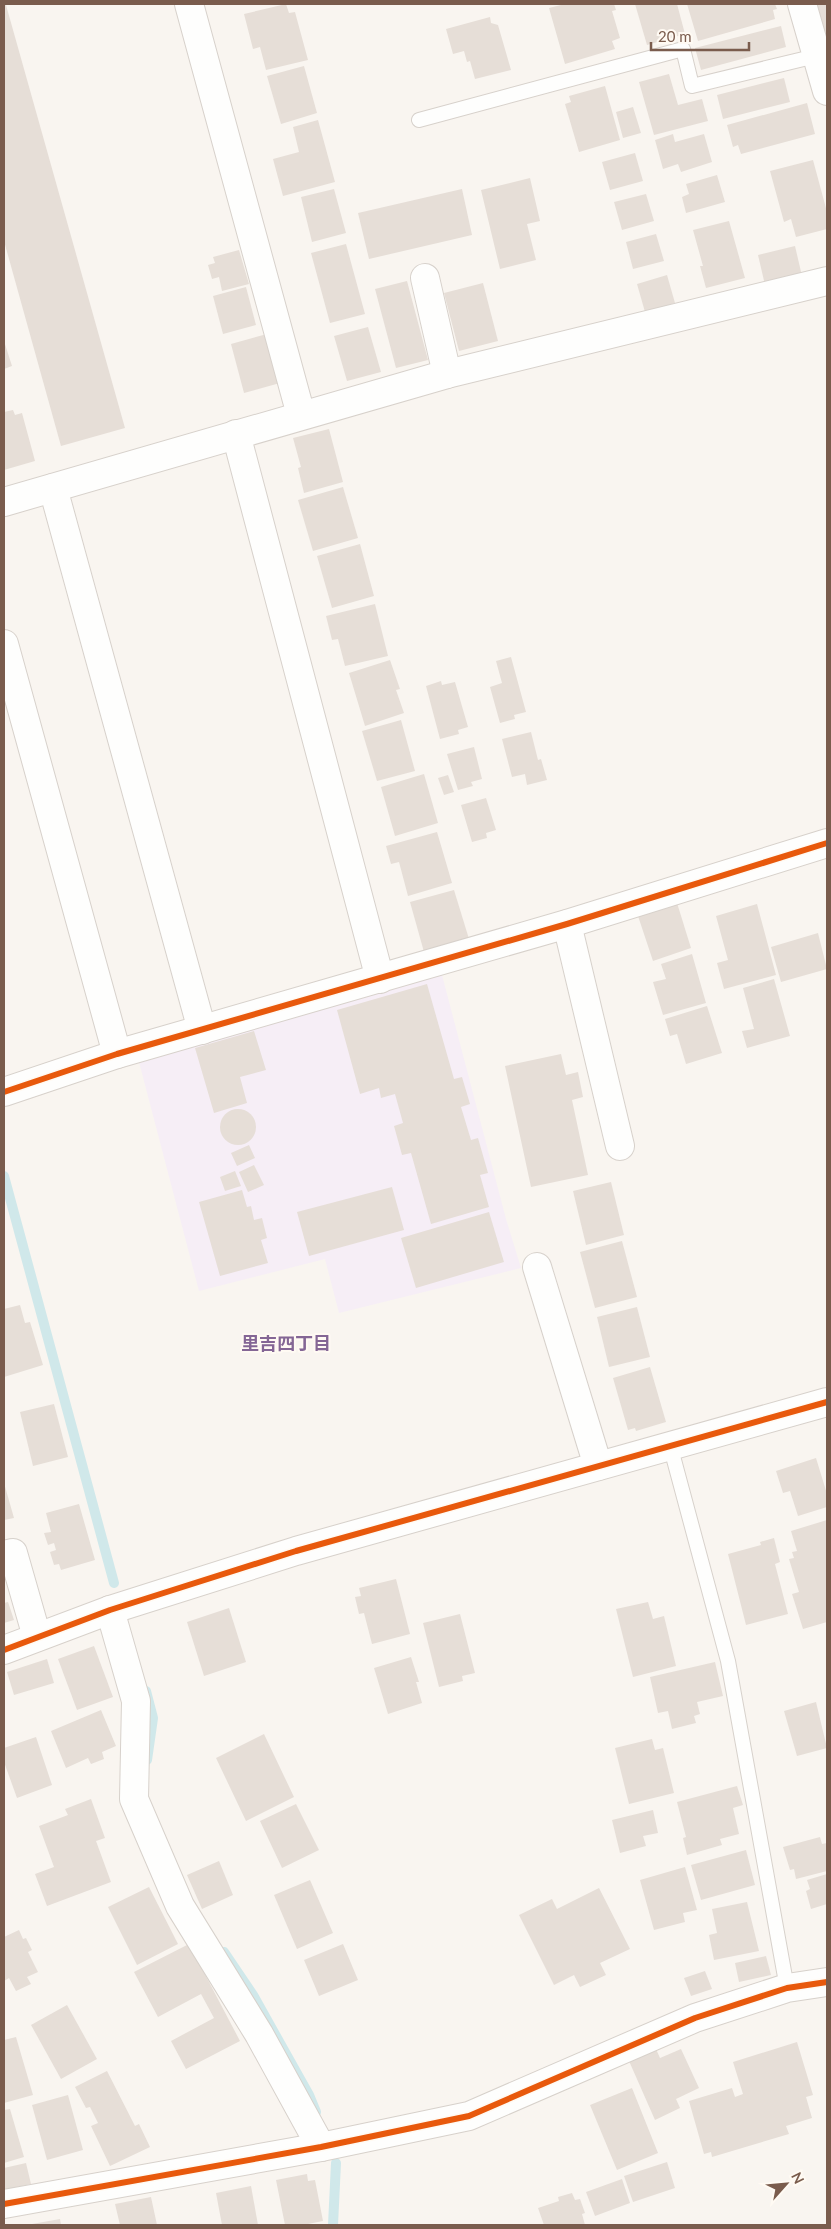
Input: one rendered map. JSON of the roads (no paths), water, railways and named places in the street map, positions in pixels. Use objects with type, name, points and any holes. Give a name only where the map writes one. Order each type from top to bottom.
[{"type":"street","points":[[189,4],[301,414]]},
{"type":"street","points":[[802,4],[827,91]]},
{"type":"street","points":[[425,278],[447,374]]},
{"type":"street","points":[[4,502],[301,414],[447,374],[827,281]]},
{"type":"street","points":[[236,434],[380,978]]},
{"type":"street","points":[[53,488],[202,1030]]},
{"type":"street","points":[[4,644],[117,1054]]},
{"type":"street","points":[[4,1092],[117,1054],[567,924],[827,843]]},
{"type":"street","points":[[567,924],[620,1146]]},
{"type":"street","points":[[537,1267],[598,1466]]},
{"type":"street","points":[[4,1650],[110,1610],[296,1551],[827,1402]]},
{"type":"street","points":[[4,1555],[13,1553],[36,1637]]},
{"type":"street","points":[[110,1610],[136,1701],[134,1800],[180,1906],[259,2034],[321,2147]]},
{"type":"street","points":[[4,2204],[321,2147],[470,2116],[695,2018],[787,1988],[827,1982]]},
{"type":"lane","points":[[419,120],[683,49],[692,86],[816,56]]},
{"type":"lane","points":[[670,1445],[728,1661],[787,1988]]},
{"type":"waterway","points":[[4,1176],[114,1583]]},
{"type":"waterway","points":[[146,1691],[153,1718],[147,1760]]},
{"type":"waterway","points":[[224,1952],[253,1995],[309,2095],[316,2112]]},
{"type":"waterway","points":[[333,2225],[336,2163]]},
{"type":"district","name":"里吉四丁目","points":[[286,1343]]}]
